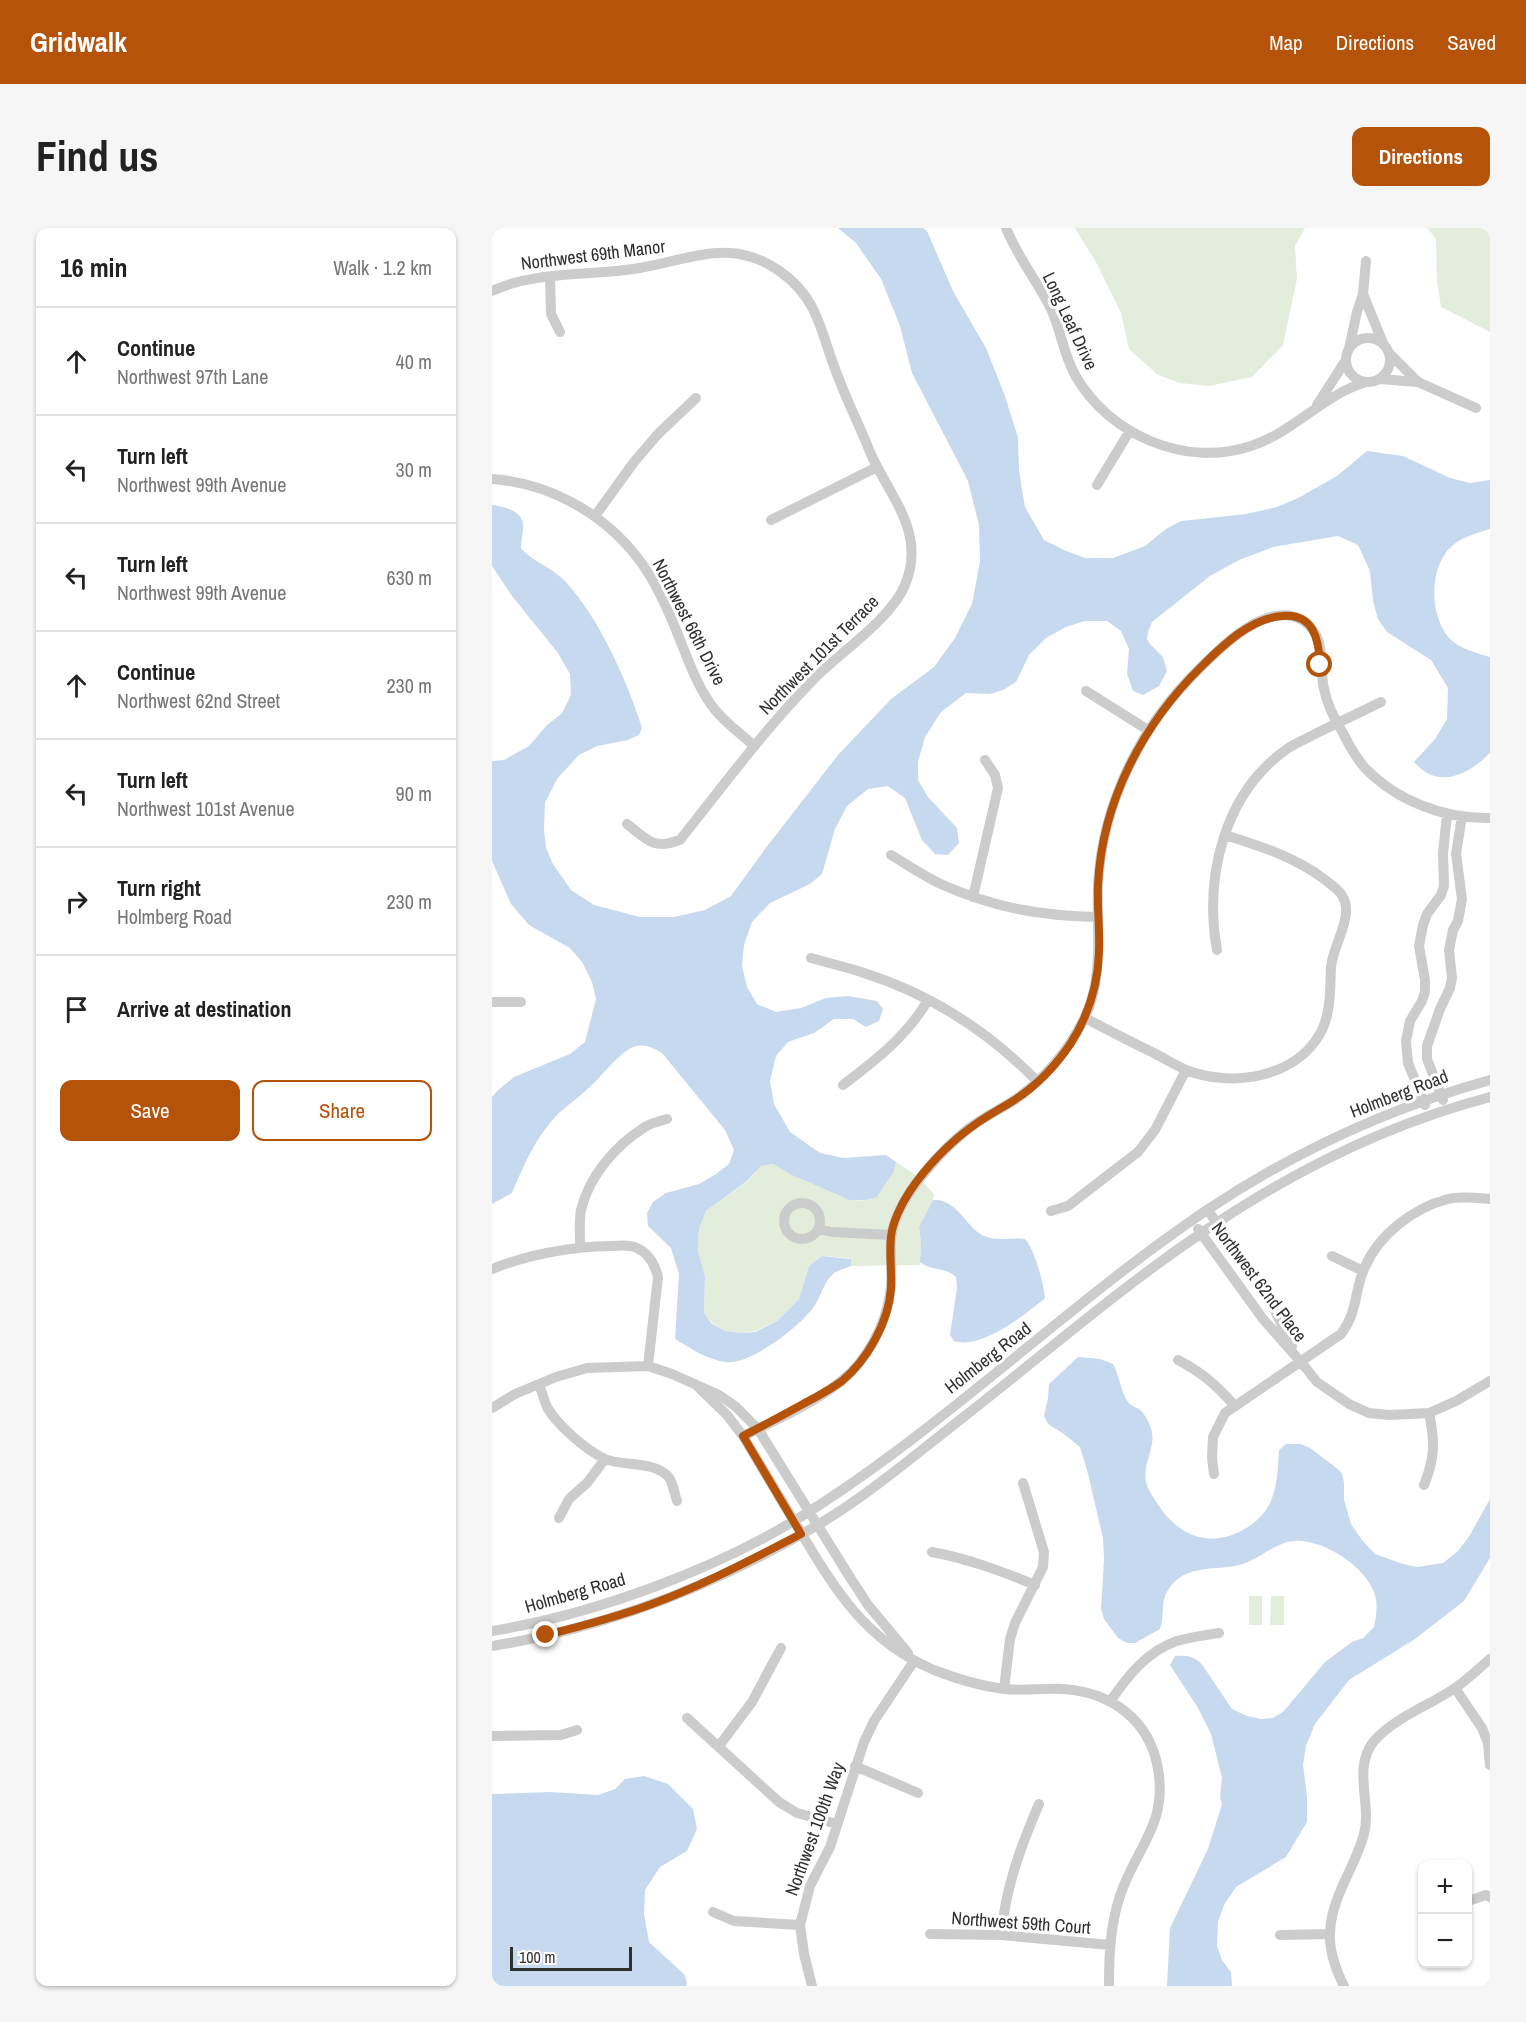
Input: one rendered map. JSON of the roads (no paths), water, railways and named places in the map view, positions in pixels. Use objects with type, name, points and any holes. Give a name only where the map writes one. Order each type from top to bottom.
[{"type":"street","name":"Long Leaf Drive","points":[[1006,228],[1012,243],[1053,313],[1075,375],[1102,408],[1129,432],[1150,442],[1198,453],[1223,452],[1249,447],[1271,438],[1342,391],[1366,382]]},
{"type":"street","name":"Northwest 69th Manor","points":[[492,291],[511,282],[529,278],[601,274],[648,267],[711,253],[751,256],[770,265]]},
{"type":"street","name":"Long Leaf Drive","points":[[1314,410],[1347,354],[1363,294],[1366,261]]},
{"type":"street","name":"Northwest 101st Terrace","points":[[627,824],[652,843],[666,845],[680,840],[753,745],[812,681],[893,606],[905,586],[910,568],[909,528],[901,508],[877,467],[838,378],[812,309],[802,292],[786,276],[770,265]]},
{"type":"street","points":[[550,277],[551,314],[560,332]]},
{"type":"street","name":"Long Leaf Drive","points":[[1363,294],[1383,343]]},
{"type":"street","points":[[1418,382],[1390,354],[1383,343],[1377,340],[1365,338],[1353,344],[1347,354],[1347,366],[1354,377],[1366,382],[1380,379],[1418,382],[1476,408]]},
{"type":"street","points":[[1380,379],[1389,368],[1390,354]]},
{"type":"street","points":[[595,516],[634,462],[658,434],[696,398]]},
{"type":"street","points":[[1097,485],[1129,432]]},
{"type":"street","points":[[771,520],[877,467]]},
{"type":"street","name":"Northwest 66th Drive","points":[[492,479],[507,480],[541,489],[573,502],[595,516],[616,534],[637,557],[654,582],[701,687],[716,711],[753,745]]},
{"type":"street","points":[[743,1436],[841,1382],[858,1364],[873,1343],[885,1317],[891,1292],[891,1235],[910,1191],[949,1147],[971,1127],[1019,1097],[1057,1063],[1085,1018],[1093,991],[1099,953],[1098,884],[1103,845],[1113,804],[1128,767],[1148,730],[1168,702],[1221,648],[1253,625],[1273,616],[1288,615],[1308,623],[1319,644],[1324,691],[1337,724],[1363,765],[1382,783],[1403,796],[1447,815],[1490,818]]},
{"type":"street","points":[[1086,691],[1148,730]]},
{"type":"street","points":[[1217,950],[1213,928],[1212,895],[1216,865],[1225,835],[1250,784],[1271,761],[1289,747],[1381,702]]},
{"type":"street","points":[[973,897],[998,788],[995,775],[985,760]]},
{"type":"street","points":[[1429,1115],[1408,1063],[1406,1041],[1410,1021],[1425,992],[1419,946],[1423,925],[1444,886],[1443,853],[1447,815]]},
{"type":"street","points":[[1446,1108],[1427,1059],[1427,1047],[1452,978],[1449,950],[1462,899],[1456,854],[1462,816]]},
{"type":"street","points":[[1085,1018],[1186,1070],[1219,1078],[1235,1079],[1258,1076],[1279,1070],[1298,1059],[1314,1044],[1323,1028],[1329,1006],[1332,963],[1337,941],[1347,917],[1347,906],[1342,895],[1335,888],[1301,864],[1275,851],[1225,835]]},
{"type":"street","points":[[891,855],[941,884],[973,897],[1025,912],[1059,917],[1098,917]]},
{"type":"street","points":[[811,958],[865,973],[905,988],[951,1012],[1016,1060],[1037,1082]]},
{"type":"street","points":[[843,1085],[878,1058],[916,1020],[928,1000]]},
{"type":"street","points":[[492,1002],[521,1002]]},
{"type":"street","points":[[1051,1211],[1068,1206],[1138,1152],[1155,1130],[1186,1070]]},
{"type":"street","name":"Holmberg Road","points":[[492,1631],[595,1606],[647,1589],[715,1560],[809,1512],[912,1438],[1152,1249],[1208,1210],[1262,1176],[1359,1126],[1440,1094],[1490,1080]]},
{"type":"street","name":"Holmberg Road","points":[[492,1646],[601,1621],[652,1604],[719,1576],[801,1534],[920,1451],[1142,1276],[1201,1233],[1268,1190],[1364,1140],[1446,1108],[1490,1097]]},
{"type":"street","points":[[580,1247],[581,1212],[595,1177],[606,1162],[635,1134],[647,1125],[667,1119]]},
{"type":"street","points":[[1214,1474],[1213,1437],[1225,1413],[1341,1334],[1351,1321],[1363,1271],[1371,1255],[1384,1238],[1421,1209],[1449,1199],[1490,1199]]},
{"type":"street","name":"Northwest 62nd Place","points":[[1208,1210],[1274,1309],[1300,1362]]},
{"type":"street","name":"Northwest 62nd Place","points":[[1192,1221],[1263,1318],[1317,1382],[1349,1404],[1369,1413],[1389,1415],[1429,1413],[1490,1382]]},
{"type":"street","points":[[819,1230],[891,1235]]},
{"type":"street","points":[[492,1269],[513,1261],[580,1247],[626,1245],[637,1248],[648,1256],[655,1266],[658,1277],[648,1366]]},
{"type":"street","points":[[1332,1257],[1363,1271]]},
{"type":"street","points":[[1178,1360],[1198,1370],[1212,1381],[1234,1405]]},
{"type":"street","points":[[492,1408],[515,1394],[556,1377],[587,1368],[648,1366],[718,1395],[735,1406],[758,1429],[868,1605],[914,1661]]},
{"type":"street","points":[[695,1384],[727,1415],[743,1436],[835,1589],[877,1636],[914,1661],[954,1678],[978,1685],[1032,1691],[1062,1689],[1086,1692],[1111,1700],[1142,1728],[1152,1748],[1158,1768],[1160,1789],[1158,1815],[1149,1839],[1120,1895],[1110,1945],[1109,1986]]},
{"type":"street","points":[[539,1385],[547,1406],[568,1432],[605,1459],[646,1466],[659,1471],[669,1479],[677,1501]]},
{"type":"street","points":[[1424,1485],[1434,1452],[1434,1435],[1429,1413]]},
{"type":"street","points":[[559,1518],[569,1499],[587,1483],[605,1459]]},
{"type":"street","points":[[1004,1689],[1010,1639],[1015,1623],[1043,1567],[1044,1552],[1023,1483]]},
{"type":"street","points":[[932,1552],[965,1559],[1035,1585]]},
{"type":"street","points":[[1111,1700],[1130,1673],[1158,1650],[1176,1642],[1219,1633]]},
{"type":"street","points":[[718,1746],[752,1702],[781,1648]]},
{"type":"street","points":[[1344,1986],[1338,1974],[1330,1934],[1333,1912],[1341,1886],[1364,1834],[1367,1815],[1363,1772],[1365,1758],[1373,1743],[1385,1730],[1455,1688],[1490,1659]]},
{"type":"street","name":"Northwest 100th Way","points":[[812,1986],[800,1925],[810,1886],[830,1847],[864,1742],[874,1721],[914,1661]]},
{"type":"street","points":[[1455,1688],[1482,1728],[1488,1743],[1490,1765]]},
{"type":"street","points":[[687,1718],[779,1803],[797,1813],[837,1824]]},
{"type":"street","points":[[492,1736],[561,1735],[577,1730]]},
{"type":"street","points":[[855,1766],[918,1793]]},
{"type":"street","points":[[1000,1935],[1008,1888],[1019,1848],[1039,1804]]},
{"type":"street","points":[[1472,1899],[1486,1895],[1490,1897]]},
{"type":"street","points":[[713,1912],[734,1921],[800,1925]]},
{"type":"street","name":"Northwest 59th Court","points":[[930,1934],[1000,1935],[1110,1945]]},
{"type":"street","points":[[1280,1935],[1330,1934]]},
{"type":"water","points":[[838,228],[923,228],[927,231],[953,291],[986,348],[1005,396],[1018,438],[1019,471],[1025,507],[1044,540],[1064,550],[1085,558],[1113,558],[1145,546],[1166,529],[1181,521],[1246,514],[1277,507],[1337,476],[1367,451],[1403,456],[1450,478],[1470,483],[1490,480],[1490,529],[1460,540],[1444,555],[1438,567],[1434,595],[1440,623],[1446,634],[1463,648],[1490,657],[1490,753],[1472,768],[1453,776],[1433,776],[1423,771],[1414,762],[1435,739],[1447,719],[1448,688],[1431,660],[1387,632],[1378,619],[1373,601],[1370,571],[1358,545],[1338,536],[1273,547],[1239,560],[1210,576],[1152,622],[1147,639],[1163,657],[1167,671],[1159,686],[1143,695],[1133,691],[1127,674],[1129,649],[1121,631],[1107,621],[1085,621],[1066,627],[1046,638],[1029,655],[1016,682],[1003,690],[990,694],[966,693],[941,712],[925,737],[918,762],[918,780],[928,797],[957,828],[959,843],[948,855],[935,854],[922,840],[905,798],[888,786],[868,789],[847,806],[835,829],[822,874],[810,884],[770,903],[752,922],[744,945],[742,966],[747,987],[757,1004],[776,1012],[801,1008],[826,998],[848,996],[877,1001],[883,1009],[879,1021],[866,1027],[853,1019],[834,1019],[814,1033],[788,1042],[776,1056],[770,1081],[774,1104],[790,1132],[820,1153],[844,1158],[886,1155],[896,1162],[893,1173],[877,1197],[866,1200],[850,1200],[792,1175],[773,1164],[761,1166],[747,1181],[706,1211],[699,1229],[698,1250],[705,1277],[704,1312],[711,1323],[725,1331],[755,1332],[777,1321],[799,1299],[809,1266],[822,1256],[851,1259],[851,1266],[830,1277],[813,1308],[797,1325],[760,1352],[735,1362],[725,1362],[706,1356],[675,1339],[679,1274],[671,1248],[648,1226],[647,1213],[653,1202],[666,1193],[699,1184],[716,1174],[729,1164],[734,1150],[725,1130],[662,1053],[649,1047],[636,1046],[619,1057],[551,1122],[531,1151],[512,1193],[492,1204],[492,1097],[514,1077],[570,1054],[585,1042],[596,999],[592,982],[582,962],[570,948],[529,925],[511,904],[492,861],[492,761],[504,760],[529,746],[546,726],[562,713],[571,695],[570,674],[558,653],[512,596],[492,566],[492,505],[506,508],[522,519],[521,548],[565,581],[589,613],[611,650],[642,728],[639,735],[628,740],[597,746],[579,755],[557,779],[545,803],[546,848],[553,864],[571,890],[594,905],[640,917],[674,917],[705,910],[731,896],[838,755],[891,699],[934,667],[955,638],[972,604],[980,561],[979,525],[968,481],[912,373],[900,326],[881,279],[856,243]]},
{"type":"water","points":[[933,1200],[948,1203],[982,1235],[998,1239],[1025,1239],[1038,1267],[1045,1298],[1015,1321],[989,1336],[965,1342],[954,1341],[950,1335],[957,1288],[956,1277],[920,1262],[919,1227]]},
{"type":"water","points":[[1078,1357],[1100,1359],[1113,1364],[1128,1401],[1143,1413],[1151,1430],[1152,1445],[1145,1476],[1148,1488],[1175,1525],[1195,1536],[1217,1538],[1229,1536],[1253,1524],[1261,1516],[1268,1507],[1275,1487],[1279,1450],[1286,1444],[1301,1444],[1310,1448],[1342,1473],[1344,1499],[1351,1524],[1375,1554],[1403,1564],[1417,1567],[1443,1563],[1458,1551],[1470,1535],[1490,1499],[1490,1558],[1464,1601],[1415,1639],[1349,1680],[1315,1724],[1306,1746],[1303,1765],[1307,1796],[1307,1822],[1286,1857],[1236,1887],[1224,1905],[1218,1922],[1217,1946],[1222,1960],[1231,1972],[1232,1986],[1167,1986],[1170,1928],[1208,1849],[1222,1804],[1220,1797],[1222,1778],[1211,1734],[1198,1708],[1170,1665],[1175,1656],[1195,1659],[1201,1663],[1232,1709],[1247,1716],[1261,1719],[1273,1718],[1283,1712],[1325,1662],[1352,1642],[1363,1638],[1374,1627],[1377,1607],[1375,1595],[1362,1574],[1341,1556],[1316,1544],[1292,1541],[1243,1564],[1183,1575],[1168,1590],[1163,1604],[1160,1629],[1135,1643],[1127,1643],[1118,1638],[1104,1619],[1101,1609],[1103,1538],[1080,1447],[1048,1424],[1044,1416],[1049,1384]]},
{"type":"water","points":[[644,1776],[668,1784],[693,1809],[697,1829],[687,1851],[660,1867],[645,1890],[644,1914],[649,1942],[685,1975],[686,1986],[492,1986],[492,1794],[550,1792],[598,1795],[615,1789],[625,1779]]}]
